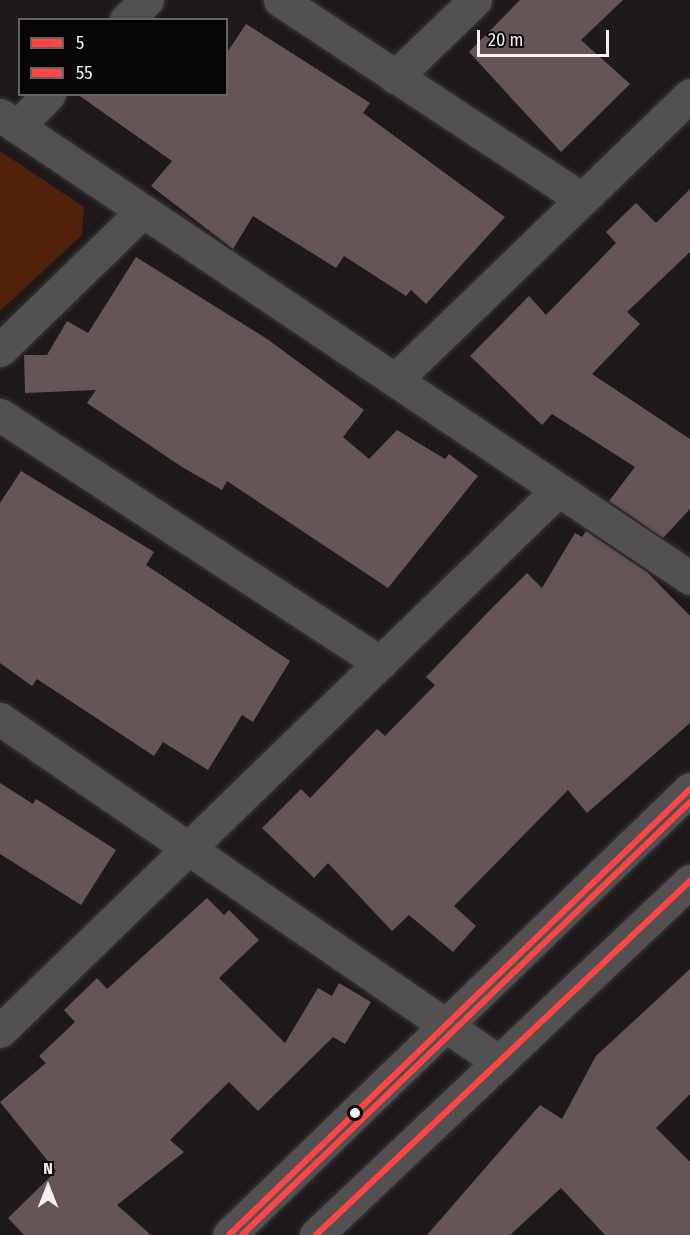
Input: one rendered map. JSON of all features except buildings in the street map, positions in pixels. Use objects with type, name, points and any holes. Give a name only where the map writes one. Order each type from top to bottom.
[{"type":"street","points":[[128,18],[147,0]]},
{"type":"street","points":[[280,0],[582,199]]},
{"type":"street","points":[[395,77],[475,0]]},
{"type":"street","points":[[47,96],[8,121],[690,578]]},
{"type":"street","points":[[395,380],[582,199],[686,106]]},
{"type":"street","points":[[0,350],[143,211]]},
{"type":"street","points":[[0,415],[380,663]]},
{"type":"street","points":[[0,1032],[558,490]]},
{"type":"street","points":[[0,719],[448,1023],[499,1062]]},
{"type":"street","points":[[229,1235],[690,789]]},
{"type":"street","points":[[316,1235],[690,881]]},
{"type":"shaded area","points":[[0,151],[84,207],[82,235],[0,311]]},
{"type":"transit line","name":"5","points":[[229,1235],[690,789]]},
{"type":"transit line","name":"55","points":[[242,1235],[690,802]]},
{"type":"transit line","name":"5","points":[[316,1235],[690,881]]}]
